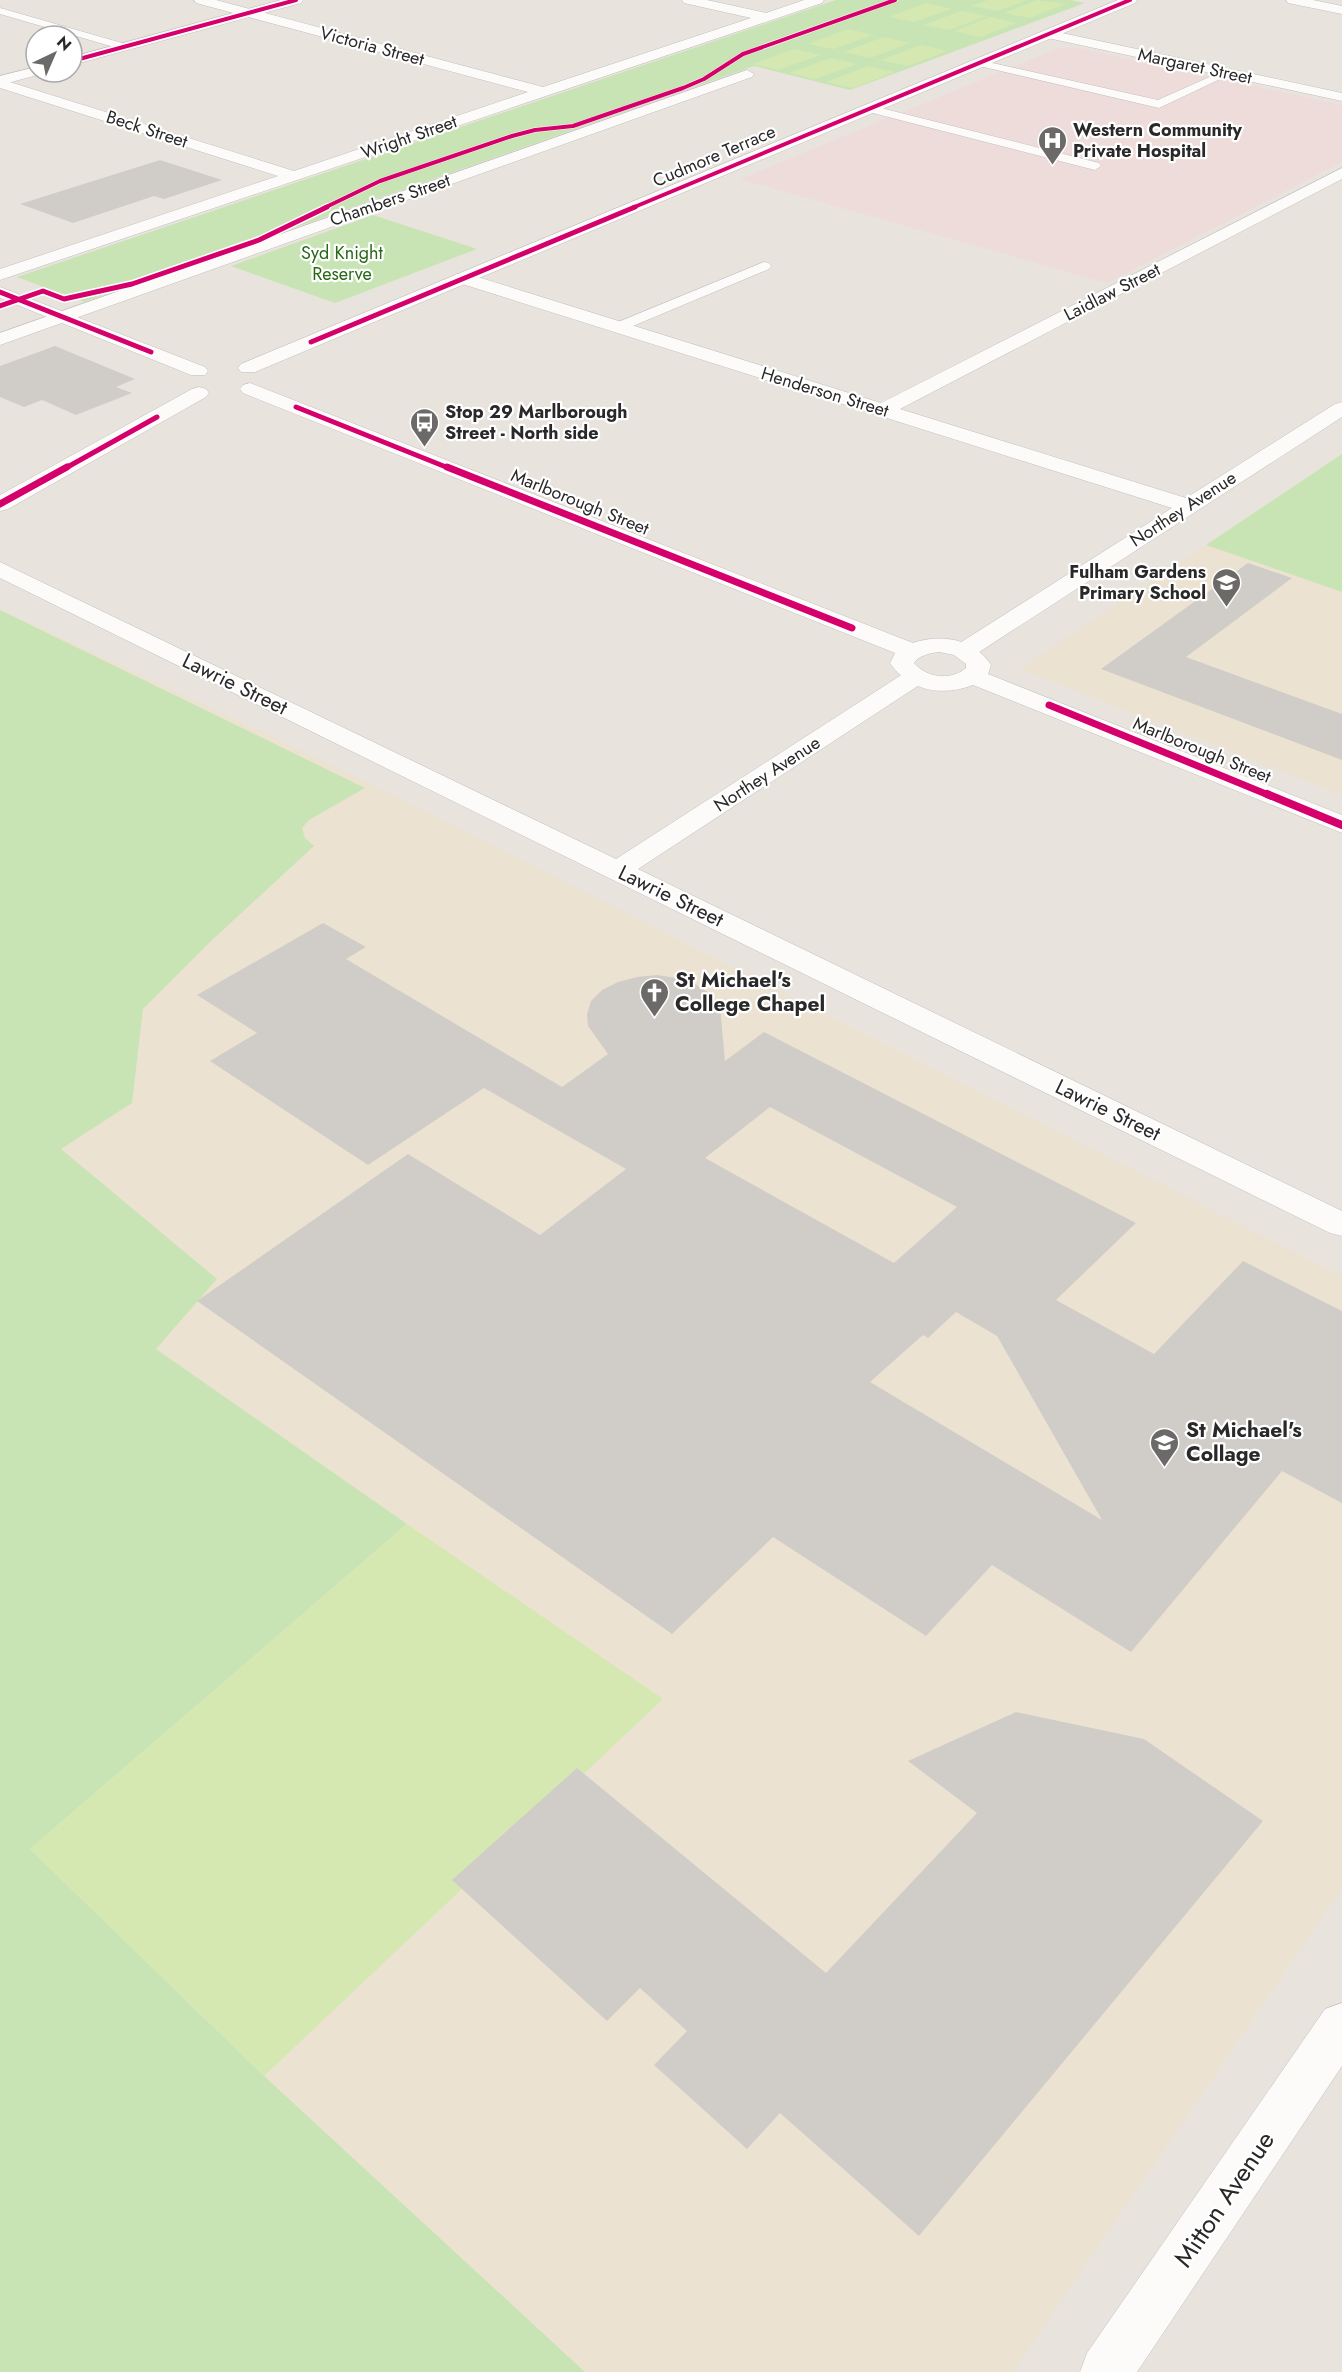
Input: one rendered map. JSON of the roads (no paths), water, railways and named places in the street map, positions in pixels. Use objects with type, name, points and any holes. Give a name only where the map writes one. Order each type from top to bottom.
[{"type":"street","name":"Victoria Street","points":[[201,0],[543,92]]},
{"type":"street","points":[[84,58],[296,0]]},
{"type":"street","points":[[689,0],[766,17]]},
{"type":"street","name":"Wright Street","points":[[0,275],[818,0]]},
{"type":"street","name":"Cudmore Terrace","points":[[249,368],[1130,0]]},
{"type":"street","points":[[1293,0],[1342,10]]},
{"type":"street","name":"Margaret Street","points":[[1048,34],[1342,97]]},
{"type":"street","name":"Chambers Street","points":[[0,339],[747,74]]},
{"type":"street","points":[[0,82],[24,75]]},
{"type":"street","name":"Beck Street","points":[[0,82],[294,176]]},
{"type":"street","name":"Laidlaw Street","points":[[883,410],[1342,173]]},
{"type":"street","name":"Henderson Street","points":[[462,278],[1188,506]]},
{"type":"street","points":[[0,292],[198,371]]},
{"type":"street","points":[[0,504],[225,392],[259,380],[259,376],[249,368],[224,366],[198,371],[185,380],[186,386],[225,392]]},
{"type":"street","name":"Marlborough Street","points":[[225,392],[910,651]]},
{"type":"street","name":"Northey Avenue","points":[[964,651],[1342,408]]},
{"type":"street","name":"Lawrie Street","points":[[0,569],[1342,1225]]},
{"type":"street","points":[[939,645],[964,651],[973,656],[979,665],[973,676],[953,683],[937,683],[915,678],[906,671],[902,663],[910,651],[939,645]]},
{"type":"street","name":"Marlborough Street","points":[[973,676],[1342,825]]},
{"type":"street","name":"Northey Avenue","points":[[618,870],[915,678]]},
{"type":"street","name":"Mitton Avenue","points":[[1107,2372],[1342,2025]]},
{"type":"lane","points":[[0,11],[125,47]]},
{"type":"lane","points":[[979,63],[1159,104],[1227,73]]},
{"type":"lane","points":[[869,109],[1095,166]]},
{"type":"lane","points":[[616,328],[764,266]]},
{"type":"place","name":"Western Community Private Hospital","points":[[1052,166]]},
{"type":"place","name":"Stop 29 Marlborough Street - North side","points":[[424,448]]},
{"type":"place","name":"Fulham Gardens Primary School","points":[[1227,608]]},
{"type":"place","name":"St Michael's College Chapel","points":[[654,1018]]},
{"type":"place","name":"St Michael's Collage","points":[[1165,1468]]},
{"type":"park label","name":"Syd Knight Reserve","points":[[342,263]]}]
